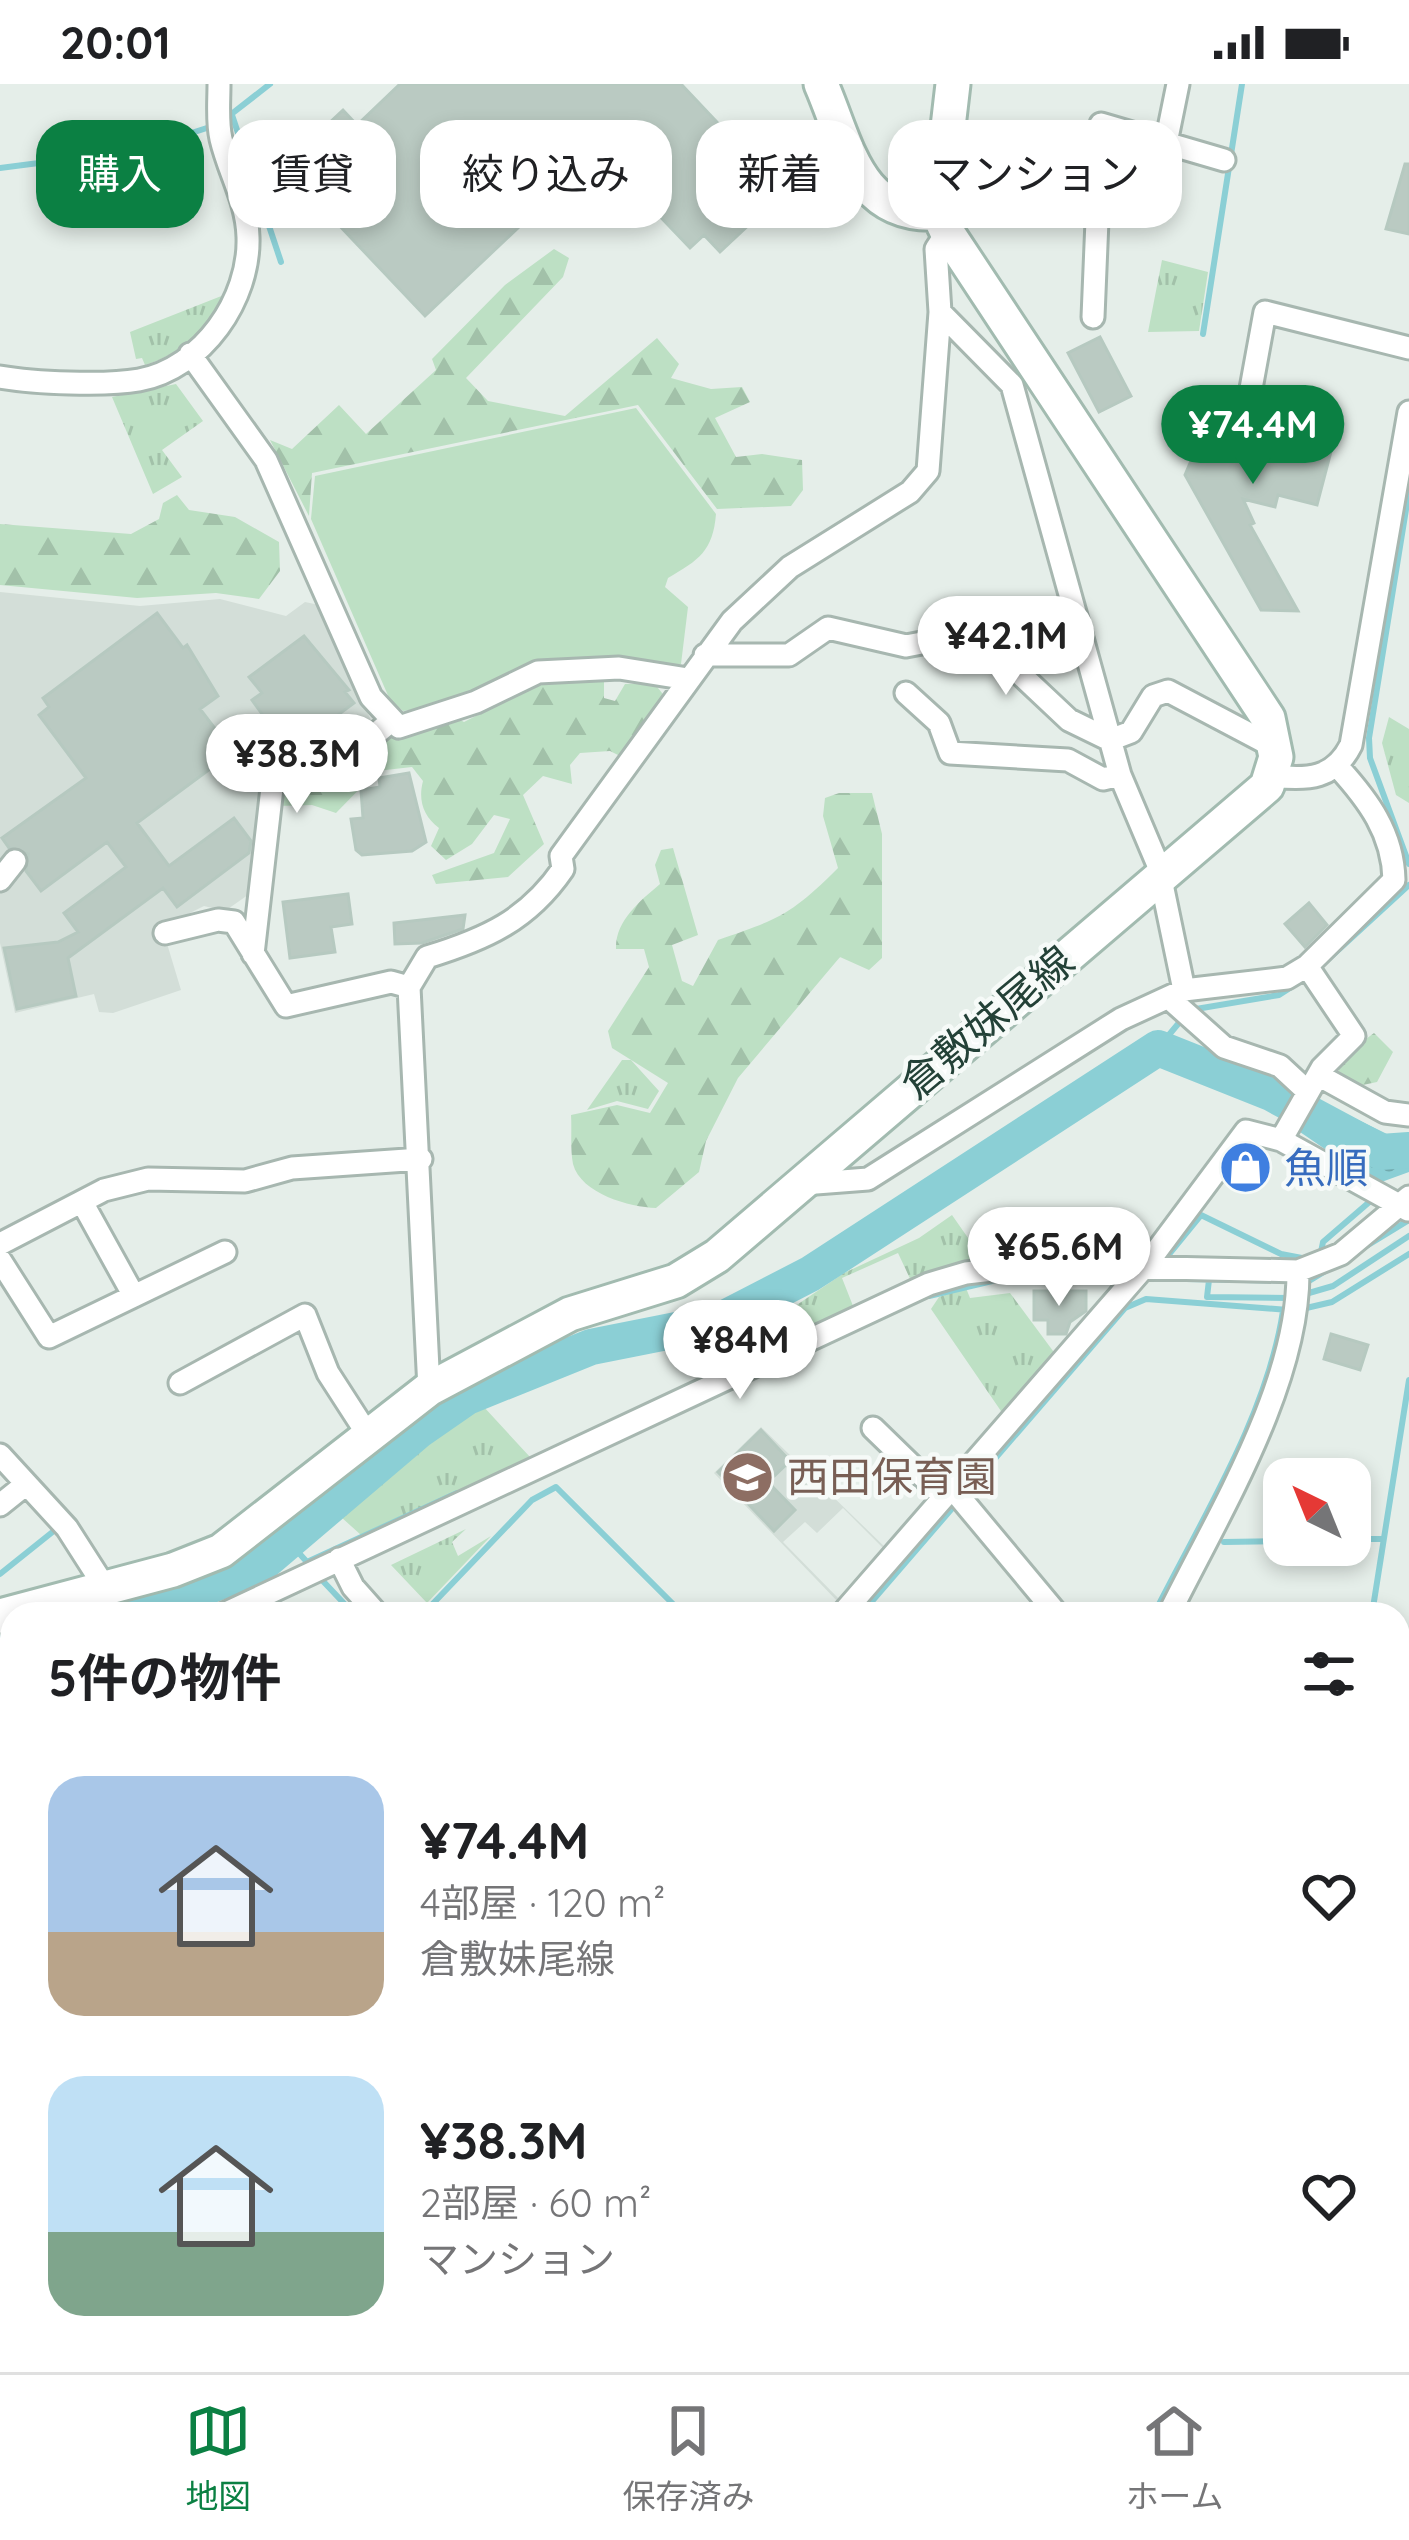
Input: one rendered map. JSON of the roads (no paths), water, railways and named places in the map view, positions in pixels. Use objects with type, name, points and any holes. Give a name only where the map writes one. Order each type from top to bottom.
[{"type":"main road","points":[[821,84],[864,183],[888,206]]},
{"type":"main road","points":[[950,120],[953,84]]},
{"type":"main road","points":[[947,228],[1262,708],[1275,762]]},
{"type":"main road","name":"倉敷妹尾線","points":[[53,1602],[173,1570],[233,1544],[429,1389],[570,1314],[676,1281],[717,1256],[795,1185],[1258,797],[1275,762]]},
{"type":"street","points":[[0,377],[138,380],[190,354],[218,330],[246,269],[245,206],[220,123],[219,84]]},
{"type":"street","points":[[1171,120],[1178,84]]},
{"type":"street","points":[[1182,148],[1224,160]]},
{"type":"street","points":[[429,1389],[409,987],[427,957],[488,938],[541,900],[563,868],[561,856],[732,621],[790,567],[910,493],[928,471],[940,312],[936,249],[941,228]]},
{"type":"street","points":[[1093,317],[1097,228]]},
{"type":"street","points":[[940,312],[1012,385],[1120,776],[1160,879],[1177,995],[1224,1047],[1280,1066],[1306,1096],[1409,1115]]},
{"type":"street","points":[[1246,416],[1265,312],[1409,348]]},
{"type":"street","points":[[190,354],[266,460],[371,697],[399,728],[476,702],[538,672],[619,668],[688,679]]},
{"type":"street","points":[[706,655],[789,655],[828,628],[906,646],[927,642],[1003,658],[1069,721],[1110,740],[1131,732],[1153,696],[1168,691],[1275,762],[1313,778],[1338,767],[1354,732],[1409,412]]},
{"type":"street","points":[[906,693],[939,723],[950,753],[1068,760],[1103,779],[1120,776]]},
{"type":"street","points":[[254,954],[273,779],[315,753],[378,732],[390,722]]},
{"type":"street","points":[[795,1185],[868,1179],[1121,1019],[1177,995],[1264,985],[1311,972],[1394,880],[1392,855],[1376,813],[1338,767]]},
{"type":"street","points":[[0,880],[15,861]]},
{"type":"street","points":[[165,933],[226,919],[286,1006],[391,982],[409,987]]},
{"type":"street","points":[[1281,1140],[1306,1096],[1354,1036],[1311,972]]},
{"type":"street","points":[[253,1602],[341,1565],[929,1284],[1000,1268],[1156,1265],[1298,1273],[1341,1254],[1393,1201],[1281,1140],[1246,1131],[1156,1265],[852,1602]]},
{"type":"street","points":[[0,1244],[82,1202],[148,1179],[245,1181],[292,1168],[421,1159]]},
{"type":"street","points":[[82,1202],[134,1296]]},
{"type":"street","points":[[0,1260],[49,1337],[225,1252]]},
{"type":"street","points":[[1175,1602],[1248,1453],[1298,1321],[1298,1273]]},
{"type":"street","points":[[180,1383],[304,1315],[328,1373],[368,1435]]},
{"type":"street","points":[[872,1429],[948,1492],[1046,1602]]},
{"type":"street","points":[[0,1455],[67,1528],[106,1588]]},
{"type":"street","points":[[0,1505],[25,1485]]},
{"type":"street","points":[[341,1565],[368,1602]]},
{"type":"water","points":[[1320,1101],[1387,1134],[1409,1135],[1409,1172],[1376,1184],[1300,1132]]},
{"type":"waterway","points":[[225,119],[270,84]]},
{"type":"waterway","points":[[1203,334],[1242,84]]},
{"type":"waterway","points":[[232,115],[281,262]]},
{"type":"waterway","points":[[0,168],[139,150],[213,126]]},
{"type":"waterway","points":[[69,391],[103,393]]},
{"type":"waterway","points":[[1409,491],[1369,738],[1370,758],[1409,864]]},
{"type":"waterway","points":[[1323,964],[1409,885]]},
{"type":"waterway","points":[[1196,1009],[1279,995],[1293,986]]},
{"type":"waterway","points":[[1158,1048],[1178,1024]]},
{"type":"waterway","points":[[166,1602],[257,1568],[418,1431],[467,1397],[591,1347],[717,1322],[810,1274],[1158,1048],[1271,1093],[1381,1152],[1409,1150]]},
{"type":"waterway","points":[[1320,1257],[1323,1242],[1374,1198]]},
{"type":"waterway","points":[[1161,1264],[1201,1215],[1281,1254],[1307,1259]]},
{"type":"waterway","points":[[1187,1279],[1309,1281],[1409,1220]]},
{"type":"waterway","points":[[1302,1295],[1333,1286],[1409,1236]]},
{"type":"waterway","points":[[1302,1309],[1332,1302],[1409,1254]]},
{"type":"waterway","points":[[1209,1280],[1207,1297],[1289,1298]]},
{"type":"waterway","points":[[929,1296],[992,1281]]},
{"type":"waterway","points":[[871,1602],[1125,1308],[1146,1299],[1288,1310]]},
{"type":"waterway","points":[[1160,1602],[1248,1428],[1283,1311]]},
{"type":"waterway","points":[[1374,1602],[1409,1380]]},
{"type":"waterway","points":[[434,1602],[532,1500],[556,1487],[671,1602]]},
{"type":"waterway","points":[[288,1541],[307,1562],[457,1493]]},
{"type":"waterway","points":[[0,1574],[55,1530]]},
{"type":"waterway","points":[[1371,1539],[1382,1539]]},
{"type":"waterway","points":[[1224,1542],[1263,1541]]},
{"type":"waterway","points":[[321,1579],[343,1602]]},
{"type":"place","name":"魚順","points":[[1245,1168]]},
{"type":"place","name":"西田保育園","points":[[748,1477]]}]
